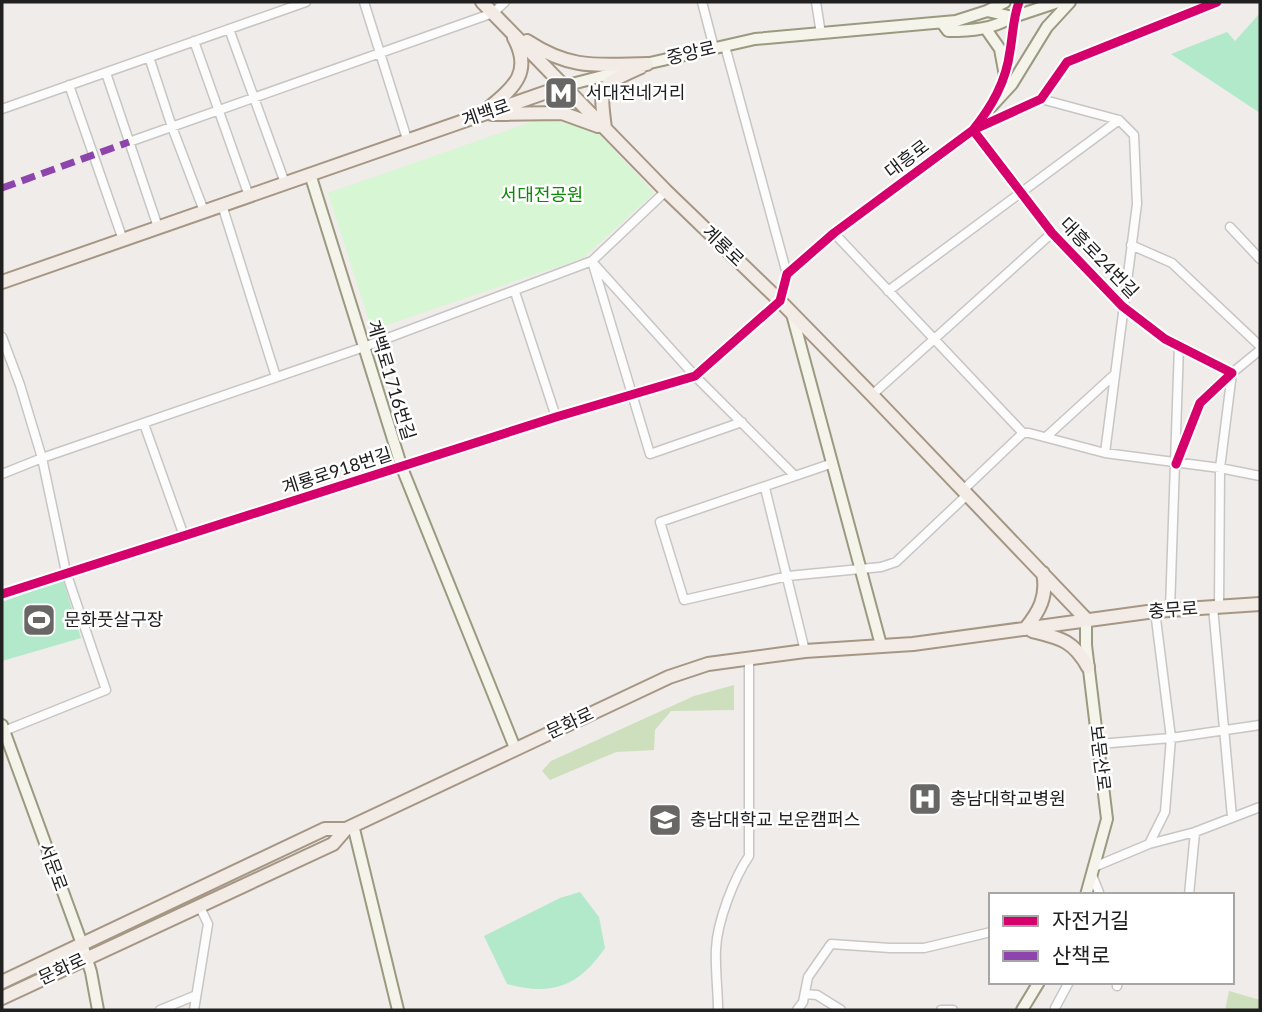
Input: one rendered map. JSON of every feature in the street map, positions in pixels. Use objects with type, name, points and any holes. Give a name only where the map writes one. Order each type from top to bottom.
[{"type":"main road","name":"계룡로","points":[[482,2],[666,191],[872,395],[1086,620]]},
{"type":"main road","name":"중앙로","points":[[564,86],[755,39],[942,23],[987,11],[1004,2]]},
{"type":"main road","points":[[942,23],[948,31],[986,29],[1058,2]]},
{"type":"main road","points":[[989,110],[1012,84],[1046,27],[1070,2]]},
{"type":"main road","points":[[987,11],[1013,17]]},
{"type":"main road","points":[[509,29],[561,60],[582,64],[647,64]]},
{"type":"main road","points":[[482,114],[519,79],[522,70],[520,52],[509,29]]},
{"type":"main road","points":[[986,29],[1000,49],[1005,76]]},
{"type":"main road","points":[[482,114],[562,113],[605,128],[600,97],[602,90],[608,83],[647,64]]},
{"type":"main road","name":"계백로","points":[[2,282],[564,86]]},
{"type":"main road","name":"계백로1716번길","points":[[310,174],[402,468],[515,748]]},
{"type":"main road","points":[[792,314],[881,645]]},
{"type":"main road","points":[[1043,573],[1045,594],[1038,611],[1025,629],[1068,642],[1079,651],[1088,667]]},
{"type":"main road","name":"충무로","points":[[1086,620],[1170,609],[1260,607]]},
{"type":"main road","name":"문화로","points":[[2,982],[325,830],[350,827],[670,677],[708,664],[806,651],[912,644],[1086,620]]},
{"type":"main road","name":"보문산로","points":[[1086,620],[1088,667],[1107,819],[1087,893]]},
{"type":"main road","name":"서문로","points":[[3,728],[82,944],[98,1010]]},
{"type":"main road","points":[[350,827],[398,1010]]},
{"type":"main road","name":"문화로","points":[[2,998],[333,844],[350,827]]},
{"type":"main road","points":[[1022,1010],[1039,984]]},
{"type":"street","points":[[2,109],[306,2]]},
{"type":"street","points":[[364,2],[407,139]]},
{"type":"street","points":[[129,142],[493,13],[505,2]]},
{"type":"street","points":[[702,2],[720,47],[787,274],[780,301]]},
{"type":"street","points":[[816,2],[821,33]]},
{"type":"street","name":"대흥로","points":[[787,274],[834,233],[973,130],[989,110],[1005,76],[1013,17],[1018,2]]},
{"type":"street","points":[[973,130],[1041,99],[1067,62],[1217,2]]},
{"type":"street","points":[[229,29],[285,183]]},
{"type":"street","points":[[194,41],[249,195]]},
{"type":"street","points":[[149,57],[204,211]]},
{"type":"street","points":[[106,72],[158,227]]},
{"type":"street","points":[[69,85],[122,240]]},
{"type":"street","points":[[1041,99],[1119,120],[1134,135],[1137,204],[1105,453]]},
{"type":"street","points":[[888,290],[1119,120]]},
{"type":"street","name":"대흥로24번길","points":[[973,130],[1052,233],[1122,306],[1165,340],[1232,373]]},
{"type":"street","points":[[2,474],[364,347],[592,261],[666,191]]},
{"type":"street","points":[[222,205],[276,377]]},
{"type":"street","points":[[1230,227],[1260,259]]},
{"type":"street","points":[[834,233],[1023,433],[1105,453],[1260,476]]},
{"type":"street","points":[[872,395],[1052,233]]},
{"type":"street","points":[[1130,245],[1172,263],[1260,348],[1200,403],[1176,464]]},
{"type":"street","points":[[592,261],[695,376],[794,475]]},
{"type":"street","points":[[592,261],[650,454],[743,422]]},
{"type":"street","points":[[515,292],[556,417]]},
{"type":"street","name":"계룡로918번길","points":[[2,594],[556,417],[695,376],[780,301]]},
{"type":"street","points":[[2,337],[42,458],[66,572],[106,690],[3,728]]},
{"type":"street","points":[[1170,609],[1179,346]]},
{"type":"street","points":[[1232,373],[1220,468],[1216,607],[1232,817]]},
{"type":"street","points":[[1046,437],[1115,374]]},
{"type":"street","points":[[144,424],[184,536]]},
{"type":"street","points":[[833,463],[660,522],[684,600],[788,576],[881,567],[896,562],[1023,433]]},
{"type":"street","points":[[765,488],[806,651]]},
{"type":"street","points":[[1149,844],[1166,812],[1171,738],[1155,611]]},
{"type":"street","points":[[718,1010],[716,946],[738,871],[749,856],[749,657]]},
{"type":"street","points":[[1099,744],[1171,738],[1260,725]]},
{"type":"street","points":[[1099,893],[1093,871],[1149,844],[1195,832],[1260,807]]},
{"type":"street","points":[[1189,893],[1195,832]]},
{"type":"street","points":[[194,1010],[194,996],[208,923],[200,905]]},
{"type":"street","points":[[797,1010],[805,994],[808,977],[831,944],[924,948],[989,932]]},
{"type":"street","points":[[1055,1007],[1068,984]]},
{"type":"street","points":[[805,994],[817,995],[841,1010]]},
{"type":"street","points":[[160,1010],[194,996]]},
{"type":"street","points":[[941,1010],[953,1010]]},
{"type":"green space","points":[[1260,13],[1260,113],[1171,54],[1227,32],[1235,41]]},
{"type":"green space","name":"서대전공원","points":[[534,121],[573,123],[598,133],[654,193],[583,258],[372,330],[328,193]]},
{"type":"green space","name":"문화풋살구장","points":[[63,580],[81,638],[2,661],[2,602]]},
{"type":"green space","points":[[734,685],[734,710],[671,711],[655,730],[654,750],[616,752],[550,780],[542,771],[551,761],[694,696]]},
{"type":"green space","points":[[580,892],[599,917],[605,948],[595,961],[585,972],[563,985],[538,989],[507,984],[484,936],[560,898]]},
{"type":"green space","points":[[1229,991],[1260,1000],[1260,1010],[1225,1010]]},
{"type":"marked path","points":[[2,188],[129,142]]},
{"type":"cycle path","points":[[2,594],[556,417],[695,376],[780,301],[787,274],[834,233],[973,130],[1002,83],[1019,2]]},
{"type":"cycle path","points":[[1176,464],[1200,403],[1232,373],[1165,339],[1122,306],[1052,233],[973,130],[1041,99],[1067,62],[1217,2]]},
{"type":"place","name":"서대전네거리","points":[[561,93]]},
{"type":"place","name":"문화풋살구장","points":[[39,620]]},
{"type":"place","name":"충남대학교병원","points":[[925,799]]},
{"type":"place","name":"충남대학교 보운캠퍼스","points":[[665,820]]}]
